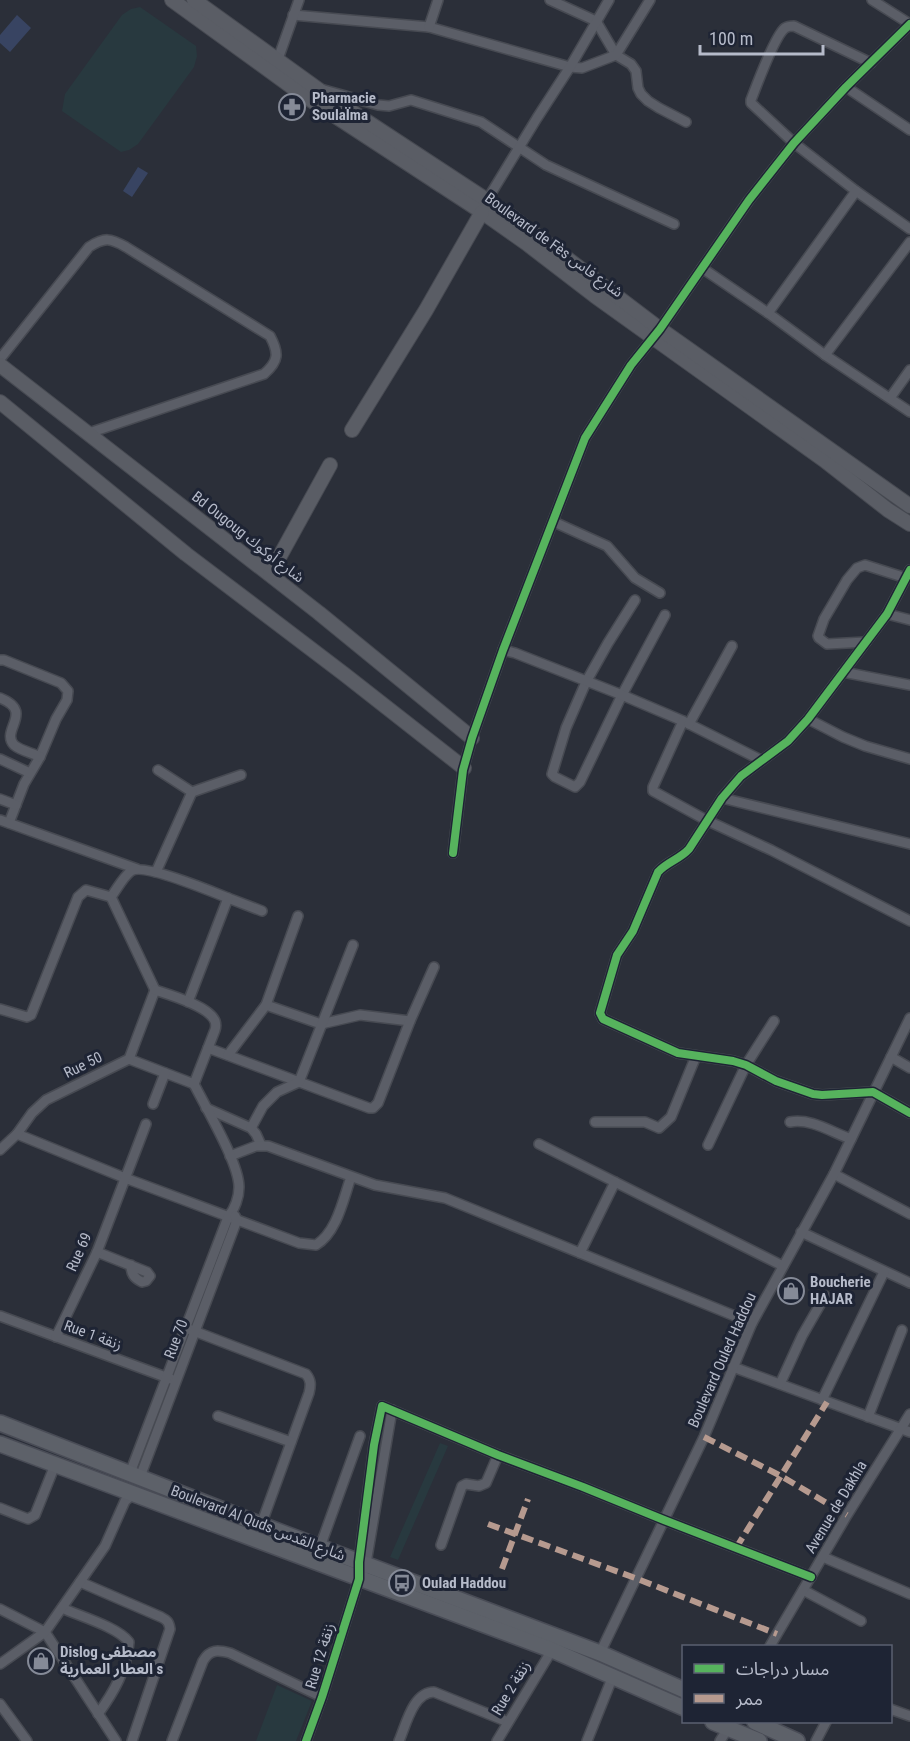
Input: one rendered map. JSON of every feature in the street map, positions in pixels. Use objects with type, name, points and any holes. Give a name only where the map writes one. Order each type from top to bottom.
[{"type":"main road","name":"Boulevard de Fès شارع فاس","points":[[172,0],[303,95],[485,206]]},
{"type":"main road","name":"Boulevard de Fès شارع فاس","points":[[195,0],[485,206],[888,510],[910,524]]},
{"type":"main road","points":[[352,430],[426,310],[485,206]]},
{"type":"main road","name":"Boulevard de Fès شارع فاس","points":[[656,333],[910,506]]},
{"type":"main road","name":"Bd Ougoug شارع أوكوك","points":[[0,365],[270,574],[472,738]]},
{"type":"main road","points":[[0,402],[186,554],[464,768]]},
{"type":"main road","points":[[270,574],[330,465]]},
{"type":"main road","name":"Boulevard Al Quds شارع القدس","points":[[0,1423],[261,1525],[600,1653],[682,1688]]},
{"type":"main road","name":"Boulevard Al Quds شارع القدس","points":[[0,1444],[127,1496],[552,1650],[682,1707]]},
{"type":"main road","points":[[757,1723],[797,1741]]},
{"type":"main road","points":[[722,1729],[759,1741]]},
{"type":"street","points":[[278,59],[298,0]]},
{"type":"street","points":[[429,27],[438,0]]},
{"type":"street","points":[[550,0],[596,21],[616,55],[636,70],[641,94],[648,101],[686,122]]},
{"type":"street","points":[[485,206],[609,0]]},
{"type":"street","points":[[293,15],[429,27],[570,67],[582,68],[616,55],[650,0]]},
{"type":"street","points":[[453,853],[464,768],[472,738],[503,650],[585,438],[631,365],[749,200],[794,143],[846,87],[910,24],[872,0]]},
{"type":"street","points":[[871,63],[794,26],[785,28],[766,61],[751,104],[794,143],[910,229]]},
{"type":"street","points":[[846,87],[910,130]]},
{"type":"street","points":[[319,90],[328,90],[378,105],[389,106],[411,100],[481,122],[546,165],[674,224]]},
{"type":"street","points":[[768,313],[856,191]]},
{"type":"street","points":[[0,359],[89,248],[107,239],[126,247],[270,336],[276,348],[277,359],[264,374],[89,433]]},
{"type":"street","points":[[825,355],[910,242]]},
{"type":"street","points":[[702,268],[910,412]]},
{"type":"street","points":[[890,398],[910,370]]},
{"type":"street","points":[[554,522],[607,546],[635,578],[660,593]]},
{"type":"street","points":[[866,642],[827,644],[819,638],[824,619],[847,580],[857,568],[865,565],[908,574],[887,614],[866,642],[843,672],[808,719],[788,741],[741,776],[706,820],[686,853],[658,872],[633,931],[617,955],[600,1013],[603,1019],[678,1053],[733,1061],[746,1065],[776,1081],[813,1094],[873,1092],[910,1113]]},
{"type":"street","points":[[635,600],[586,682],[566,728],[552,772],[555,777],[571,786],[575,787],[580,782],[622,695],[665,615]]},
{"type":"street","points":[[887,614],[910,620]]},
{"type":"street","points":[[732,646],[686,722],[652,789],[706,820],[771,850],[910,921]]},
{"type":"street","points":[[503,650],[686,722],[761,760]]},
{"type":"street","points":[[0,660],[61,683],[68,693],[65,705],[56,719],[40,757],[16,805],[4,821],[137,869],[156,872],[262,911]]},
{"type":"street","points":[[843,672],[910,685]]},
{"type":"street","points":[[0,698],[11,703],[16,711],[11,737],[13,743],[40,757]]},
{"type":"street","points":[[808,719],[865,746],[910,759]]},
{"type":"street","points":[[0,759],[30,773]]},
{"type":"street","points":[[158,771],[192,792]]},
{"type":"street","points":[[156,872],[192,792],[241,775]]},
{"type":"street","points":[[722,798],[910,844]]},
{"type":"street","points":[[0,799],[16,805]]},
{"type":"street","points":[[111,897],[128,874],[137,869]]},
{"type":"street","points":[[0,1009],[27,1017],[31,1015],[78,897],[86,890],[111,897],[155,990],[188,1002],[209,1013],[215,1021],[215,1030],[194,1084],[129,1059],[155,990]]},
{"type":"street","points":[[188,1002],[228,898]]},
{"type":"street","points":[[228,1055],[266,1005],[298,916]]},
{"type":"street","points":[[251,1128],[263,1106],[277,1092],[299,1082],[353,945]]},
{"type":"street","points":[[208,1048],[373,1108],[378,1103],[434,967]]},
{"type":"street","points":[[266,1005],[321,1024],[360,1015],[410,1021]]},
{"type":"street","name":"Boulevard Ouled Haddou","points":[[600,1653],[704,1437],[752,1323],[834,1174],[910,1018]]},
{"type":"street","points":[[708,1144],[746,1065],[774,1021]]},
{"type":"street","points":[[595,1122],[645,1122],[659,1128],[671,1117],[696,1056]]},
{"type":"street","points":[[891,1057],[910,1068]]},
{"type":"street","name":"Rue 50","points":[[0,1150],[18,1134],[32,1113],[46,1100],[129,1059]]},
{"type":"street","points":[[153,1104],[165,1073]]},
{"type":"street","name":"Rue 70","points":[[135,1475],[233,1216],[239,1186],[230,1156],[194,1084]]},
{"type":"street","points":[[206,1108],[251,1128],[261,1145]]},
{"type":"street","points":[[790,1122],[800,1120],[813,1123],[851,1138]]},
{"type":"street","name":"Rue 69","points":[[56,1337],[97,1252],[146,1124]]},
{"type":"street","points":[[18,1134],[125,1178],[233,1216],[298,1243],[316,1245],[328,1235],[351,1177]]},
{"type":"street","points":[[539,1144],[783,1266]]},
{"type":"street","points":[[230,1156],[261,1145],[375,1185],[445,1198],[752,1323]]},
{"type":"street","points":[[834,1174],[910,1214]]},
{"type":"street","points":[[580,1253],[615,1182]]},
{"type":"street","points":[[801,1232],[910,1283]]},
{"type":"street","points":[[97,1252],[131,1265]]},
{"type":"street","points":[[822,1400],[884,1272]]},
{"type":"street","points":[[780,1384],[802,1336],[825,1296]]},
{"type":"street","name":"Rue 1 زنقة","points":[[0,1316],[171,1379]]},
{"type":"street","points":[[190,1330],[306,1374],[309,1378],[309,1393],[261,1525]]},
{"type":"street","points":[[868,1417],[902,1330]]},
{"type":"street","points":[[733,1368],[905,1430]]},
{"type":"street","points":[[363,1563],[374,1445],[382,1406],[498,1455],[811,1577]]},
{"type":"street","points":[[363,1563],[392,1410]]},
{"type":"street","name":"Avenue de Dakhla","points":[[771,1645],[823,1557],[905,1430],[910,1414]]},
{"type":"street","points":[[218,1416],[291,1442]]},
{"type":"street","points":[[320,1547],[360,1436]]},
{"type":"street","points":[[441,1545],[462,1486],[466,1484],[481,1486],[486,1483],[498,1455]]},
{"type":"street","points":[[0,1509],[28,1519],[35,1515],[55,1465]]},
{"type":"street","points":[[0,1664],[45,1632],[112,1533],[127,1496]]},
{"type":"street","points":[[823,1557],[910,1594]]},
{"type":"street","name":"Rue 12 زنقة","points":[[306,1741],[322,1697],[363,1563]]},
{"type":"street","points":[[80,1582],[161,1617],[170,1624],[132,1741]]},
{"type":"street","points":[[803,1590],[861,1621]]},
{"type":"street","points":[[62,1608],[124,1635],[129,1642],[122,1675],[98,1714]]},
{"type":"street","points":[[0,1609],[45,1632],[116,1741]]},
{"type":"street","points":[[172,1741],[203,1661],[212,1651],[221,1650],[230,1653],[322,1697]]},
{"type":"street","name":"Rue 2 زنقة","points":[[497,1741],[552,1650]]},
{"type":"street","points":[[587,1741],[613,1676]]},
{"type":"street","points":[[399,1741],[417,1701],[430,1692],[508,1722]]},
{"type":"street","points":[[0,1704],[27,1741]]},
{"type":"street","points":[[892,1709],[910,1716]]},
{"type":"street","points":[[816,1741],[825,1723]]},
{"type":"shaded area","points":[[140,7],[196,46],[197,56],[194,67],[138,144],[121,152],[62,111],[65,94],[122,15],[131,9]]},
{"type":"shaded area","points":[[440,1443],[448,1446],[398,1560],[390,1557]]},
{"type":"shaded area","points":[[277,1685],[312,1701],[296,1741],[256,1741]]},
{"type":"water","points":[[17,15],[31,28],[10,52],[0,43],[0,35]]},
{"type":"water","points":[[138,167],[148,173],[132,197],[123,191]]},
{"type":"marked path","points":[[736,1548],[827,1402]]},
{"type":"marked path","points":[[704,1437],[781,1476],[847,1515]]},
{"type":"marked path","points":[[502,1569],[528,1499]]},
{"type":"marked path","points":[[488,1524],[635,1578],[777,1634]]},
{"type":"cycle path","points":[[453,853],[463,770],[472,738],[503,650],[585,438],[631,365],[660,329],[749,200],[794,143],[846,87],[910,24]]},
{"type":"cycle path","points":[[910,570],[887,614],[808,719],[788,741],[741,776],[722,798],[689,849],[658,872],[633,931],[617,955],[600,1013],[603,1019],[678,1053],[733,1061],[746,1065],[776,1081],[813,1094],[873,1092],[910,1113]]},
{"type":"cycle path","points":[[306,1741],[359,1579],[359,1562],[374,1445],[382,1406],[498,1455],[811,1577]]},
{"type":"place","name":"Pharmacie SoulaÏma","points":[[292,107]]},
{"type":"place","name":"Boucherie HAJAR","points":[[791,1291]]},
{"type":"place","name":"Oulad Haddou","points":[[402,1583]]},
{"type":"place","name":"Dislog مصطفى العطار العمارية s","points":[[41,1661]]}]
